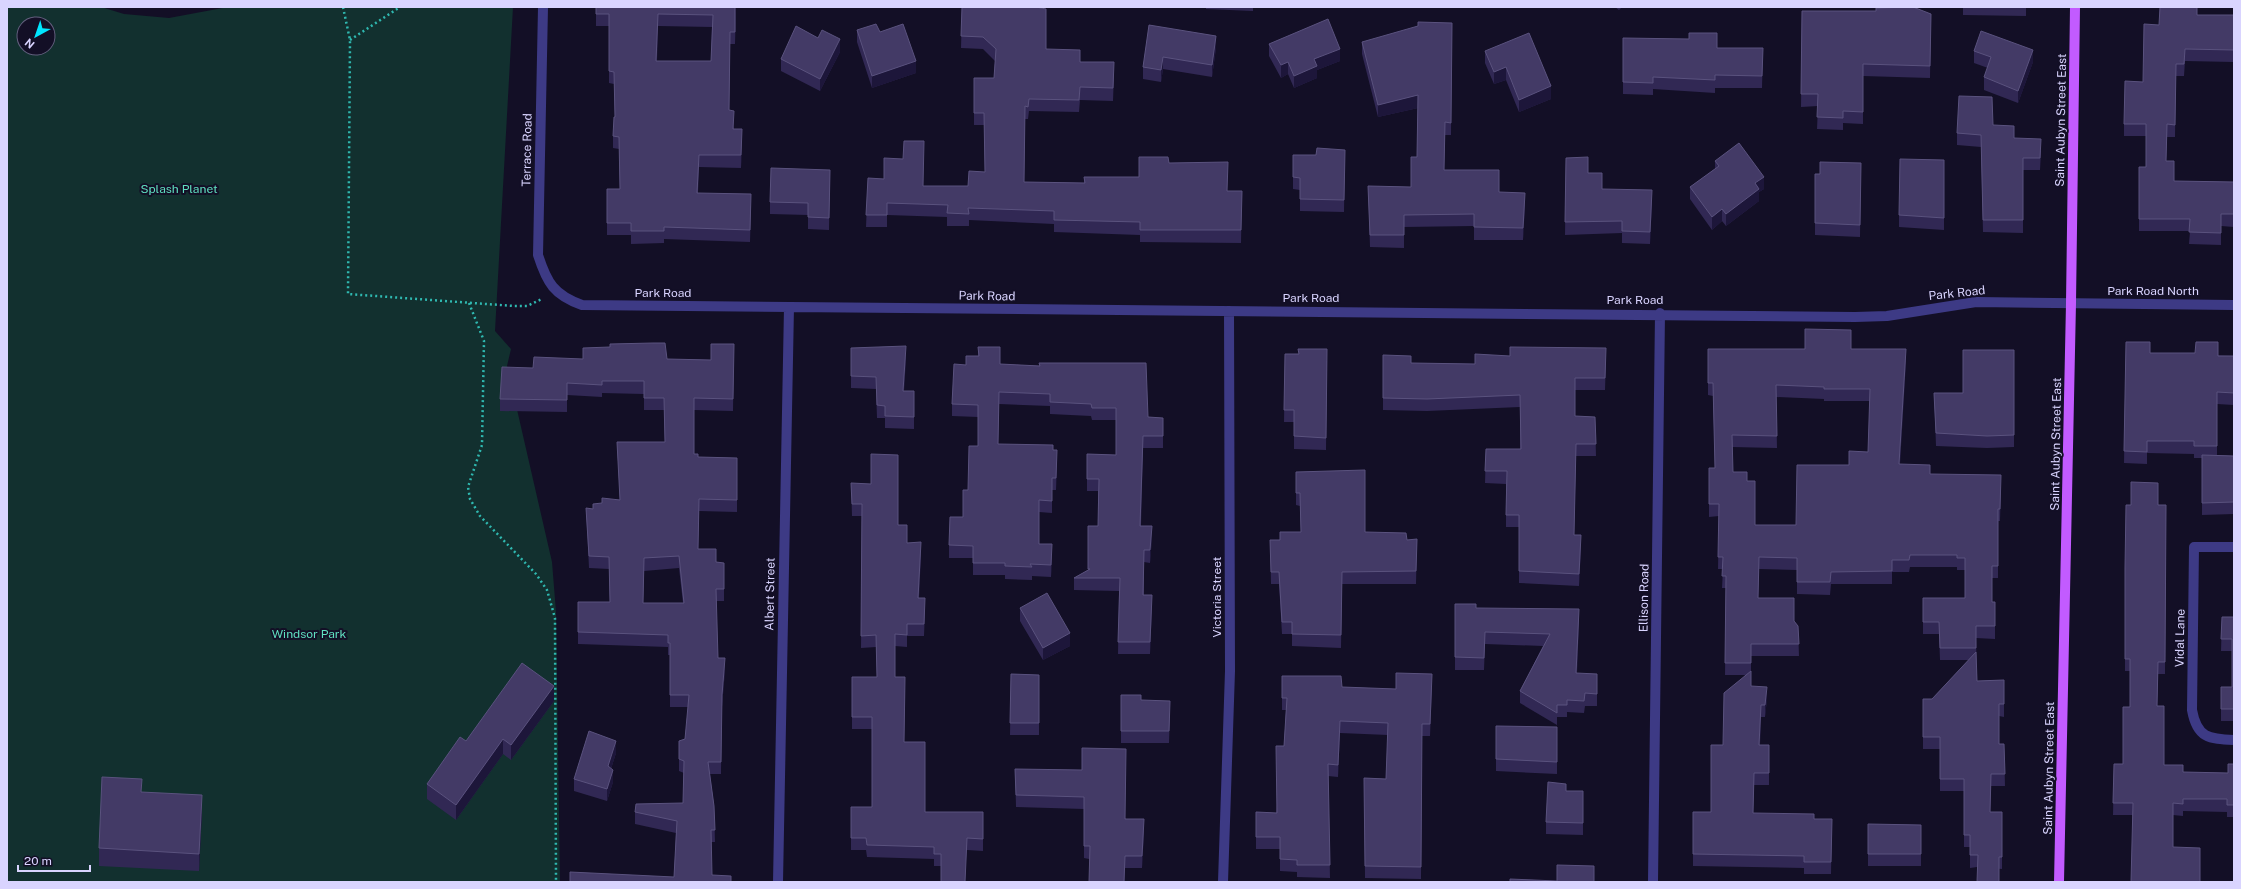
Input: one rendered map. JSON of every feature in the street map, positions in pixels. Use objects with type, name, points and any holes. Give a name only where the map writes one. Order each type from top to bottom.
[{"type":"main road","name":"Saint Aubyn Street East","points":[[2059,882],[2072,303],[2075,7]]},
{"type":"street","name":"Terrace Road","points":[[542,7],[538,255],[545,276],[554,290]]},
{"type":"street","name":"Park Road","points":[[554,290],[567,300],[582,305],[1229,311],[1660,313],[1887,316],[1976,302],[2072,303]]},
{"type":"street","name":"Park Road North","points":[[2072,303],[2234,305]]},
{"type":"street","name":"Albert Street","points":[[778,882],[789,307]]},
{"type":"street","name":"Victoria Street","points":[[1223,882],[1230,671],[1229,311]]},
{"type":"street","name":"Ellison Road","points":[[1653,882],[1660,313]]},
{"type":"street","name":"Vidal Lane","points":[[2234,547],[2194,546],[2192,710],[2194,722],[2200,730],[2211,739],[2234,740]]},
{"type":"path","points":[[343,7],[350,40],[348,294],[527,306],[537,303],[554,290]]},
{"type":"path","points":[[350,40],[400,7]]},
{"type":"path","points":[[470,303],[484,341],[482,445],[468,487],[470,499],[480,516],[536,574],[547,590],[555,618],[556,882]]},
{"type":"green space","points":[[7,7],[101,7],[124,14],[169,18],[228,7],[513,7],[495,331],[511,349],[507,366],[552,562],[556,612],[560,882],[7,882]]},
{"type":"building","points":[[596,7],[735,7],[735,32],[730,32],[729,110],[734,111],[733,129],[742,129],[741,155],[699,155],[697,193],[751,194],[750,230],[664,227],[664,231],[631,231],[631,223],[607,223],[607,189],[620,189],[619,137],[613,136],[615,117],[614,72],[609,71],[609,14],[596,14]],"holes":[[[658,14],[713,15],[711,61],[656,61]]]},
{"type":"building","points":[[962,7],[1036,7],[1046,9],[1046,49],[1080,50],[1080,62],[1114,62],[1113,88],[1080,87],[1079,100],[1029,99],[1028,107],[1025,106],[1024,182],[1085,183],[1084,177],[1139,177],[1139,157],[1168,157],[1169,163],[1228,162],[1227,191],[1242,191],[1241,230],[1140,230],[1140,222],[1054,220],[1054,211],[968,208],[969,214],[947,213],[948,205],[887,203],[887,215],[866,215],[868,178],[884,179],[884,158],[903,159],[904,141],[924,141],[923,186],[968,186],[969,171],[985,172],[984,113],[974,113],[974,78],[994,78],[996,49],[983,37],[961,36]]},
{"type":"building","points":[[1913,7],[1931,14],[1930,66],[1863,64],[1863,112],[1843,111],[1843,118],[1817,117],[1818,94],[1801,94],[1802,11],[1876,11],[1876,8]]},
{"type":"building","points":[[2160,7],[2197,7],[2197,15],[2234,15],[2234,50],[2185,49],[2184,64],[2176,64],[2175,125],[2167,124],[2166,161],[2174,161],[2174,181],[2234,182],[2234,214],[2221,214],[2221,233],[2189,232],[2190,219],[2139,219],[2139,167],[2146,167],[2146,124],[2124,124],[2125,81],[2143,82],[2144,24],[2159,25]]},
{"type":"building","points":[[1328,19],[1340,49],[1314,59],[1317,66],[1294,76],[1288,62],[1281,65],[1269,44]]},
{"type":"building","points":[[1418,22],[1452,23],[1451,123],[1445,122],[1444,170],[1499,170],[1499,192],[1525,193],[1523,228],[1474,227],[1474,214],[1404,215],[1404,235],[1370,235],[1368,186],[1411,187],[1411,157],[1417,157],[1418,95],[1378,105],[1362,42],[1418,26]]},
{"type":"building","points":[[876,24],[880,32],[903,24],[916,61],[872,76],[857,30]]},
{"type":"building","points":[[1149,25],[1216,36],[1212,65],[1163,57],[1161,70],[1143,67]]},
{"type":"building","points":[[796,26],[818,38],[822,30],[840,39],[820,79],[781,59]]},
{"type":"building","points":[[1981,31],[2033,50],[2018,91],[1984,77],[1991,57],[1974,51]]},
{"type":"building","points":[[1529,33],[1551,86],[1519,100],[1506,67],[1494,72],[1485,51]]},
{"type":"building","points":[[1689,33],[1717,33],[1717,48],[1763,48],[1762,76],[1715,75],[1715,80],[1653,77],[1653,83],[1623,82],[1623,38],[1689,39]]},
{"type":"building","points":[[1959,96],[1992,97],[1993,125],[2014,126],[2014,138],[2041,139],[2040,158],[2023,158],[2023,220],[1983,220],[1981,135],[1957,133]]},
{"type":"building","points":[[1739,143],[1764,177],[1755,183],[1759,189],[1726,214],[1722,209],[1712,217],[1690,187],[1719,166],[1715,161]]},
{"type":"building","points":[[1317,148],[1345,150],[1344,200],[1300,199],[1300,178],[1293,177],[1293,155],[1316,155]]},
{"type":"building","points":[[1588,157],[1588,173],[1602,173],[1602,189],[1652,190],[1650,232],[1622,231],[1622,221],[1565,222],[1566,158]]},
{"type":"building","points":[[1900,159],[1944,160],[1944,218],[1899,215]]},
{"type":"building","points":[[1820,162],[1861,163],[1860,225],[1815,223],[1815,174],[1820,174]]},
{"type":"building","points":[[771,168],[830,170],[829,218],[808,217],[808,203],[770,202]]},
{"type":"building","points":[[1805,329],[1851,330],[1851,349],[1906,349],[1899,464],[1930,465],[1930,474],[2001,475],[2000,509],[1998,509],[1998,566],[1992,566],[1992,602],[1995,602],[1995,626],[1976,626],[1976,648],[1940,648],[1939,622],[1923,622],[1923,598],[1965,598],[1965,558],[1957,558],[1957,555],[1910,555],[1909,560],[1892,560],[1892,571],[1831,572],[1830,582],[1797,582],[1797,558],[1759,557],[1758,598],[1794,598],[1794,621],[1798,626],[1799,644],[1751,644],[1751,663],[1725,663],[1726,576],[1722,576],[1723,557],[1718,557],[1719,504],[1709,504],[1709,468],[1715,468],[1713,383],[1708,383],[1708,349],[1805,349]],"holes":[[[1776,385],[1824,387],[1824,389],[1870,389],[1868,452],[1849,451],[1849,465],[1797,465],[1796,525],[1755,525],[1755,481],[1747,481],[1747,472],[1733,472],[1732,435],[1777,436]]]},
{"type":"building","points":[[2126,342],[2150,342],[2150,353],[2195,353],[2196,342],[2218,342],[2218,356],[2234,356],[2234,393],[2217,392],[2217,446],[2194,446],[2194,441],[2147,441],[2147,452],[2124,451]]},
{"type":"building","points":[[665,343],[667,359],[711,360],[711,344],[734,344],[733,399],[694,398],[694,454],[698,454],[698,457],[737,458],[737,500],[699,499],[698,549],[716,549],[716,562],[724,563],[724,589],[716,589],[718,658],[725,658],[722,695],[721,762],[708,762],[714,806],[715,830],[711,830],[712,875],[731,876],[731,882],[570,882],[570,872],[674,877],[677,821],[635,812],[636,804],[683,803],[684,761],[679,759],[679,741],[685,739],[689,695],[670,695],[670,643],[668,643],[668,635],[578,632],[578,602],[610,602],[609,557],[589,556],[586,508],[593,509],[593,504],[602,503],[602,498],[620,500],[617,442],[665,442],[664,398],[644,398],[644,381],[602,381],[602,385],[567,383],[567,400],[500,399],[502,367],[533,368],[534,357],[583,359],[583,348],[610,347],[610,344]],"holes":[[[679,556],[684,603],[643,603],[644,558]]]},
{"type":"building","points":[[906,346],[903,391],[914,391],[914,417],[885,416],[885,406],[877,405],[876,377],[851,376],[851,348]]},
{"type":"building","points":[[978,347],[1000,347],[1000,364],[1040,366],[1039,363],[1146,363],[1148,417],[1163,418],[1163,436],[1143,436],[1140,526],[1152,526],[1150,550],[1144,550],[1143,595],[1152,595],[1150,642],[1118,642],[1120,578],[1074,578],[1090,569],[1088,569],[1088,526],[1098,526],[1099,479],[1087,479],[1087,454],[1116,455],[1116,408],[1092,408],[1091,404],[1050,402],[1050,394],[999,392],[998,444],[1053,445],[1053,450],[1057,450],[1056,478],[1052,478],[1052,501],[1039,500],[1039,544],[1052,544],[1051,565],[1030,564],[1032,567],[1005,566],[1005,563],[973,563],[973,546],[949,545],[950,517],[963,517],[963,490],[968,490],[969,446],[978,446],[978,405],[952,404],[954,364],[966,365],[966,356],[979,356]]},
{"type":"building","points":[[1510,347],[1606,348],[1605,378],[1575,378],[1575,416],[1595,417],[1596,444],[1576,444],[1574,535],[1581,535],[1579,574],[1519,571],[1519,515],[1506,515],[1507,471],[1485,471],[1486,449],[1521,449],[1520,395],[1427,399],[1383,398],[1383,355],[1411,356],[1411,363],[1475,364],[1475,354],[1510,356]]},
{"type":"building","points":[[1298,349],[1327,349],[1326,438],[1294,436],[1294,410],[1284,410],[1285,354],[1299,354]]},
{"type":"building","points":[[1963,350],[2014,350],[2014,435],[1987,436],[1936,433],[1934,393],[1963,393]]},
{"type":"building","points":[[871,454],[898,455],[898,525],[907,525],[907,543],[921,542],[918,598],[925,598],[924,624],[907,624],[907,635],[895,634],[895,677],[905,677],[904,742],[925,742],[925,812],[983,812],[983,839],[967,838],[965,882],[941,882],[941,854],[934,854],[934,847],[867,845],[866,838],[851,838],[851,807],[872,807],[872,717],[852,717],[852,677],[877,677],[876,635],[861,636],[862,504],[852,504],[851,483],[871,484]]},
{"type":"building","points":[[2202,455],[2234,456],[2234,502],[2202,503]]},
{"type":"building","points":[[1365,470],[1365,532],[1406,533],[1407,540],[1417,539],[1416,571],[1342,572],[1341,635],[1292,634],[1292,622],[1282,622],[1279,572],[1271,572],[1270,540],[1280,540],[1280,532],[1301,532],[1300,493],[1296,493],[1296,472]]},
{"type":"building","points":[[2131,482],[2158,483],[2158,505],[2166,505],[2165,662],[2158,662],[2157,706],[2164,706],[2164,765],[2183,765],[2183,772],[2228,773],[2228,764],[2234,764],[2234,805],[2227,805],[2227,799],[2183,799],[2183,804],[2173,803],[2173,847],[2200,848],[2200,882],[2131,882],[2133,803],[2113,803],[2114,764],[2123,764],[2123,707],[2130,707],[2130,659],[2125,659],[2125,568],[2126,505],[2131,505]]},
{"type":"building","points":[[1047,593],[1070,633],[1043,648],[1020,608]]},
{"type":"building","points":[[1455,604],[1476,604],[1476,608],[1579,609],[1576,673],[1597,674],[1597,694],[1585,693],[1584,701],[1567,700],[1567,705],[1557,705],[1557,713],[1520,691],[1550,634],[1485,632],[1484,658],[1455,657]]},
{"type":"building","points":[[2222,617],[2234,617],[2234,709],[2221,709],[2221,687],[2232,687],[2232,639],[2221,639]]},
{"type":"building","points":[[1976,652],[1977,681],[2004,680],[2004,704],[1999,704],[1999,744],[2004,744],[2005,774],[1991,774],[1990,812],[2002,812],[2002,857],[1999,857],[1999,882],[1977,882],[1978,855],[1970,855],[1970,835],[1964,835],[1964,779],[1940,779],[1940,737],[1923,737],[1923,699],[1932,699]]},
{"type":"building","points":[[522,663],[554,686],[511,745],[503,739],[456,805],[427,784],[460,737],[466,741]]},
{"type":"building","points":[[1751,671],[1751,686],[1767,687],[1765,705],[1761,705],[1759,745],[1769,745],[1769,773],[1754,773],[1753,813],[1814,814],[1814,819],[1832,819],[1831,862],[1804,862],[1804,856],[1693,854],[1693,812],[1711,812],[1711,745],[1723,745],[1724,693]]},
{"type":"building","points":[[1396,673],[1432,674],[1430,724],[1422,724],[1421,867],[1365,866],[1364,778],[1386,779],[1388,723],[1340,721],[1338,765],[1328,764],[1330,865],[1297,865],[1297,860],[1280,859],[1280,837],[1256,837],[1256,812],[1277,813],[1276,746],[1284,746],[1287,698],[1282,698],[1282,676],[1341,676],[1342,687],[1396,689]]},
{"type":"building","points":[[1011,674],[1039,675],[1039,723],[1010,723]]},
{"type":"building","points":[[1121,695],[1141,695],[1141,700],[1170,701],[1169,731],[1121,731]]},
{"type":"building","points":[[1496,726],[1557,727],[1557,762],[1496,759]]},
{"type":"building","points":[[589,731],[616,741],[608,766],[613,770],[607,789],[574,779]]},
{"type":"building","points":[[1082,748],[1126,749],[1125,819],[1144,819],[1142,856],[1125,856],[1124,882],[1089,882],[1090,846],[1084,846],[1084,797],[1016,795],[1015,769],[1082,770]]},
{"type":"building","points":[[102,777],[142,779],[141,792],[202,795],[199,854],[99,848]]},
{"type":"building","points":[[1548,782],[1566,784],[1566,791],[1583,791],[1583,823],[1546,822]]},
{"type":"building","points":[[1868,824],[1921,825],[1921,854],[1868,854]]},
{"type":"building","points":[[1557,865],[1594,866],[1594,882],[1510,882],[1510,879],[1557,881]]},
{"type":"park label","name":"Splash Planet","points":[[179,189]]},
{"type":"park label","name":"Windsor Park","points":[[309,634]]}]
